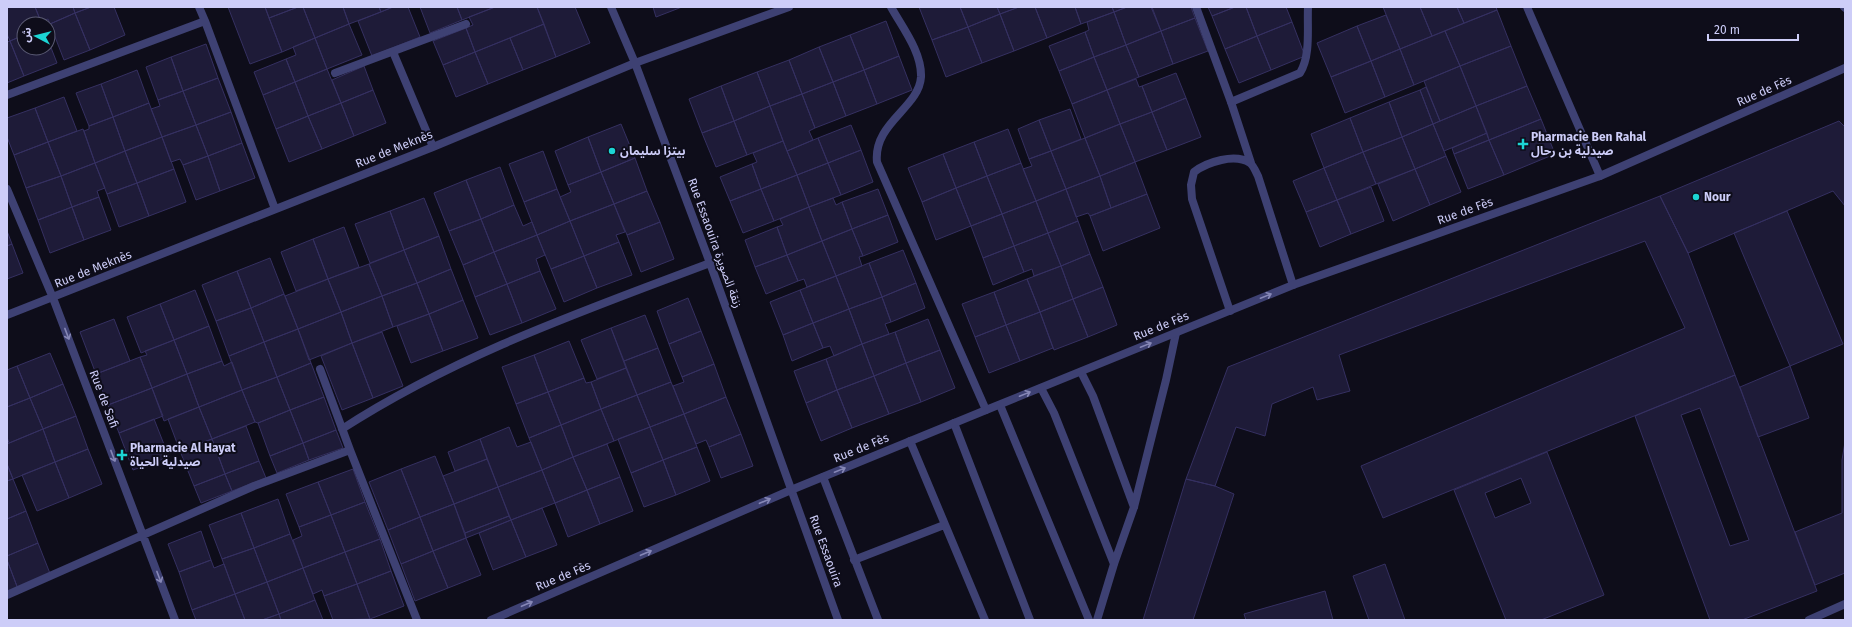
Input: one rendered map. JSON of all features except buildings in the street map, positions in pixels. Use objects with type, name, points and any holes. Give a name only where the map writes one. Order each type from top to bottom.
[{"type":"street","points":[[199,7],[275,209]]},
{"type":"street","name":"Rue Essaouira زنقة الصويرة","points":[[611,7],[635,63],[710,263],[791,490]]},
{"type":"street","name":"Rue de Meknès","points":[[7,315],[433,147],[635,63],[789,7]]},
{"type":"street","points":[[891,7],[913,46],[918,60],[921,77],[915,93],[882,135],[878,144],[877,162],[986,410]]},
{"type":"street","points":[[1196,7],[1232,102],[1251,163],[1258,176],[1293,286]]},
{"type":"street","points":[[1232,102],[1300,73],[1306,53],[1308,7]]},
{"type":"street","points":[[1527,7],[1600,176]]},
{"type":"street","points":[[7,96],[205,21]]},
{"type":"street","points":[[335,73],[466,24]]},
{"type":"street","points":[[393,52],[433,147]]},
{"type":"street","name":"Rue de Fès","points":[[491,620],[791,490],[954,423],[1293,286],[1600,176],[1845,68]]},
{"type":"street","points":[[1230,311],[1192,199],[1191,185],[1194,172],[1199,168],[1226,159],[1239,158],[1251,163]]},
{"type":"street","name":"Rue de Safi","points":[[7,189],[53,298],[175,620]]},
{"type":"street","points":[[342,429],[382,403],[457,364],[567,316],[710,263]]},
{"type":"street","points":[[1097,620],[1114,564],[1134,507],[1166,380],[1176,333]]},
{"type":"street","points":[[320,369],[350,450],[417,620]]},
{"type":"street","points":[[1081,372],[1093,396],[1134,507]]},
{"type":"street","points":[[1041,388],[1054,413],[1114,564]]},
{"type":"street","points":[[1000,405],[1089,620]]},
{"type":"street","points":[[954,423],[1030,620]]},
{"type":"street","points":[[910,441],[985,620]]},
{"type":"street","points":[[7,595],[254,486],[350,450]]},
{"type":"street","points":[[823,477],[878,620]]},
{"type":"street","name":"Rue Essaouira","points":[[791,490],[838,620]]},
{"type":"street","points":[[854,560],[944,525]]},
{"type":"street","points":[[1809,620],[1845,604]]},
{"type":"place","name":"Pharmacie Ben Rahal صيدلية بن رحال","points":[[1523,144]]},
{"type":"place","name":"بيتزا سليمان","points":[[612,151]]},
{"type":"place","name":"Nour","points":[[1696,197]]},
{"type":"place","name":"Pharmacie Al Hayat صيدلية الحياة","points":[[122,455]]}]
